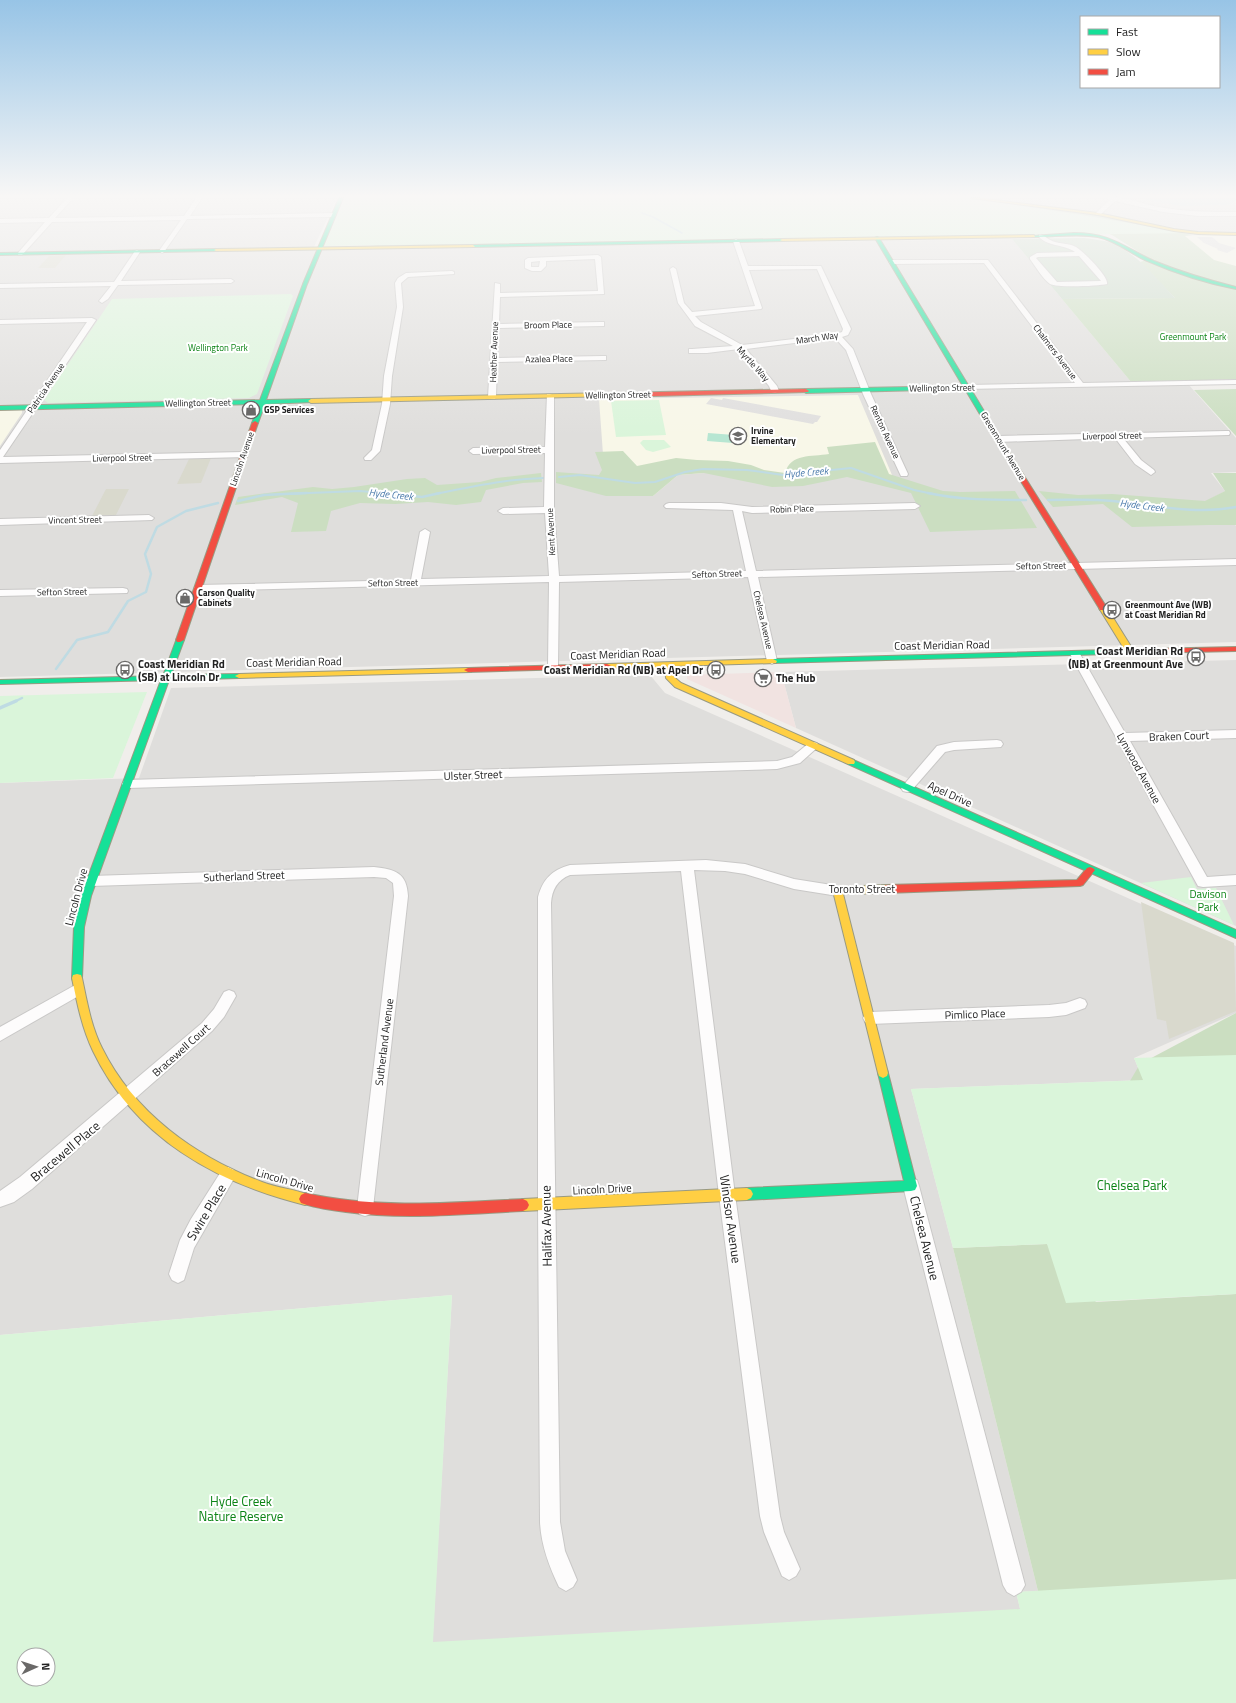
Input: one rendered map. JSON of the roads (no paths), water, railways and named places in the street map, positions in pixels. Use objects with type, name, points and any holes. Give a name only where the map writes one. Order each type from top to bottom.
[{"type":"street","points":[[102,300],[106,298],[120,277]]},
{"type":"street","name":"Lincoln Avenue","points":[[168,677],[262,402],[307,277]]},
{"type":"street","points":[[368,458],[376,451],[386,400],[400,307],[398,283],[402,277]]},
{"type":"street","points":[[497,295],[602,293],[600,277]]},
{"type":"street","name":"Myrtle Way","points":[[675,277],[680,301],[701,327],[741,347],[773,386],[775,391]]},
{"type":"street","points":[[690,314],[759,308],[749,277]]},
{"type":"street","name":"March Way","points":[[692,351],[707,351],[837,336],[845,333],[847,329],[824,277]]},
{"type":"street","name":"Greenmount Avenue","points":[[901,277],[998,439],[1130,653]]},
{"type":"street","name":"Chalmers Avenue","points":[[999,277],[1081,386]]},
{"type":"street","points":[[1048,277],[1056,284],[1096,284],[1105,283],[1103,277]]},
{"type":"street","points":[[1194,277],[1236,288]]},
{"type":"street","points":[[0,286],[231,281]]},
{"type":"street","name":"Heather Avenue","points":[[492,397],[497,284]]},
{"type":"street","name":"Patricia Avenue","points":[[0,322],[92,320],[0,456]]},
{"type":"street","name":"Broom Place","points":[[495,326],[601,324]]},
{"type":"street","name":"Renton Avenue","points":[[837,336],[849,349],[904,474]]},
{"type":"street","name":"Azalea Place","points":[[494,360],[603,358]]},
{"type":"street","name":"Wellington Street","points":[[0,408],[1236,382]]},
{"type":"street","name":"Kent Avenue","points":[[550,396],[549,450],[550,510],[554,579],[554,667]]},
{"type":"street","name":"Liverpool Street","points":[[998,439],[1226,433]]},
{"type":"street","points":[[1117,436],[1138,462],[1151,472]]},
{"type":"street","name":"Liverpool Street","points":[[473,451],[549,450]]},
{"type":"street","name":"Liverpool Street","points":[[0,460],[244,455]]},
{"type":"street","name":"Robin Place","points":[[669,506],[721,506],[756,510],[915,506]]},
{"type":"street","name":"Chelsea Avenue","points":[[737,509],[772,661]]},
{"type":"street","points":[[503,511],[550,510]]},
{"type":"street","name":"Vincent Street","points":[[0,522],[149,518]]},
{"type":"street","points":[[416,582],[425,532]]},
{"type":"street","name":"Sefton Street","points":[[199,588],[1236,562]]},
{"type":"street","name":"Sefton Street","points":[[0,592],[123,591]]},
{"type":"street","name":"Coast Meridian Road","points":[[0,682],[1236,649]]},
{"type":"street","name":"Lynwood Avenue","points":[[1075,654],[1203,882],[1236,880]]},
{"type":"street","name":"Apel Drive","points":[[668,664],[670,678],[678,686],[1236,934]]},
{"type":"street","name":"Lincoln Drive","points":[[168,677],[91,881],[79,925],[76,964],[78,990],[87,1032],[103,1064],[126,1098],[145,1118],[165,1136],[195,1157],[228,1175],[269,1190],[306,1200],[365,1208],[423,1210],[911,1186]]},
{"type":"street","name":"Braken Court","points":[[1122,737],[1236,734]]},
{"type":"street","points":[[907,788],[941,750],[954,746],[997,744]]},
{"type":"street","name":"Ulster Street","points":[[128,784],[491,775],[776,765],[796,760],[813,746]]},
{"type":"street","name":"Toronto Street","points":[[558,874],[575,869],[687,866],[735,867],[794,884],[838,891],[1080,883],[1090,870]]},
{"type":"street","name":"Windsor Avenue","points":[[687,866],[727,1196],[770,1516],[774,1532],[789,1569]]},
{"type":"street","name":"Sutherland Street","points":[[91,881],[374,872],[387,873],[396,877]]},
{"type":"street","name":"Halifax Avenue","points":[[558,874],[548,885],[544,903],[546,1204],[551,1538],[554,1551],[566,1580]]},
{"type":"street","name":"Sutherland Avenue","points":[[365,1208],[401,896],[401,885],[396,877]]},
{"type":"street","name":"Chelsea Avenue","points":[[838,891],[911,1186],[1014,1585]]},
{"type":"street","points":[[0,1035],[78,990]]},
{"type":"street","name":"Bracewell Court","points":[[126,1098],[214,1020],[229,996]]},
{"type":"street","name":"Pimlico Place","points":[[870,1018],[1049,1011],[1066,1009],[1080,1004]]},
{"type":"street","name":"Bracewell Place","points":[[0,1199],[8,1196],[26,1183],[126,1098]]},
{"type":"street","name":"Swire Place","points":[[178,1274],[186,1246],[197,1224],[228,1175]]},
{"type":"waterway","name":"Hyde Creek","points":[[559,477],[580,475],[635,483],[655,482],[685,472],[703,469],[747,470],[783,475],[851,468],[914,490],[929,493]]},
{"type":"waterway","name":"Hyde Creek","points":[[440,493],[502,482],[543,478]]},
{"type":"waterway","name":"Hyde Creek","points":[[298,493],[360,491],[391,494]]},
{"type":"waterway","name":"Hyde Creek","points":[[238,501],[264,495],[298,493]]},
{"type":"waterway","name":"Hyde Creek","points":[[283,494],[298,493]]},
{"type":"waterway","name":"Hyde Creek","points":[[298,493],[307,493]]},
{"type":"waterway","name":"Hyde Creek","points":[[383,493],[391,494]]},
{"type":"waterway","name":"Hyde Creek","points":[[391,494],[422,497],[440,493]]},
{"type":"waterway","name":"Hyde Creek","points":[[435,494],[440,493]]},
{"type":"waterway","name":"Hyde Creek","points":[[929,493],[989,500],[1026,500]]},
{"type":"waterway","name":"Hyde Creek","points":[[1048,500],[1105,500],[1190,510],[1236,507]]},
{"type":"waterway","name":"Hyde Creek","points":[[56,669],[77,640],[108,632],[128,601],[146,592],[151,574],[145,554],[157,527],[186,511],[218,503]]},
{"type":"waterway","name":"Hyde Creek","points":[[16,701],[22,698]]},
{"type":"waterway","name":"Hyde Creek","points":[[0,708],[16,701]]},
{"type":"place","name":"GSP Services","points":[[251,410]]},
{"type":"place","name":"Irvine Elementary","points":[[738,436]]},
{"type":"place","name":"Carson Quality Cabinets","points":[[185,598]]},
{"type":"place","name":"Greenmount Ave (WB) at Coast Meridian Rd","points":[[1112,610]]},
{"type":"place","name":"Coast Meridian Rd (NB) at Greenmount Ave","points":[[1196,657]]},
{"type":"place","name":"Coast Meridian Rd (SB) at Lincoln Dr","points":[[125,670]]},
{"type":"place","name":"Coast Meridian Rd (NB) at Apel Dr","points":[[716,670]]},
{"type":"place","name":"The Hub","points":[[763,678]]},
{"type":"park label","name":"Greenmount Park","points":[[1193,337]]},
{"type":"park label","name":"Wellington Park","points":[[218,348]]},
{"type":"park label","name":"Davison Park","points":[[1208,900]]},
{"type":"park label","name":"Chelsea Park","points":[[1132,1185]]},
{"type":"park label","name":"Hyde Creek Nature Reserve","points":[[241,1508]]}]
